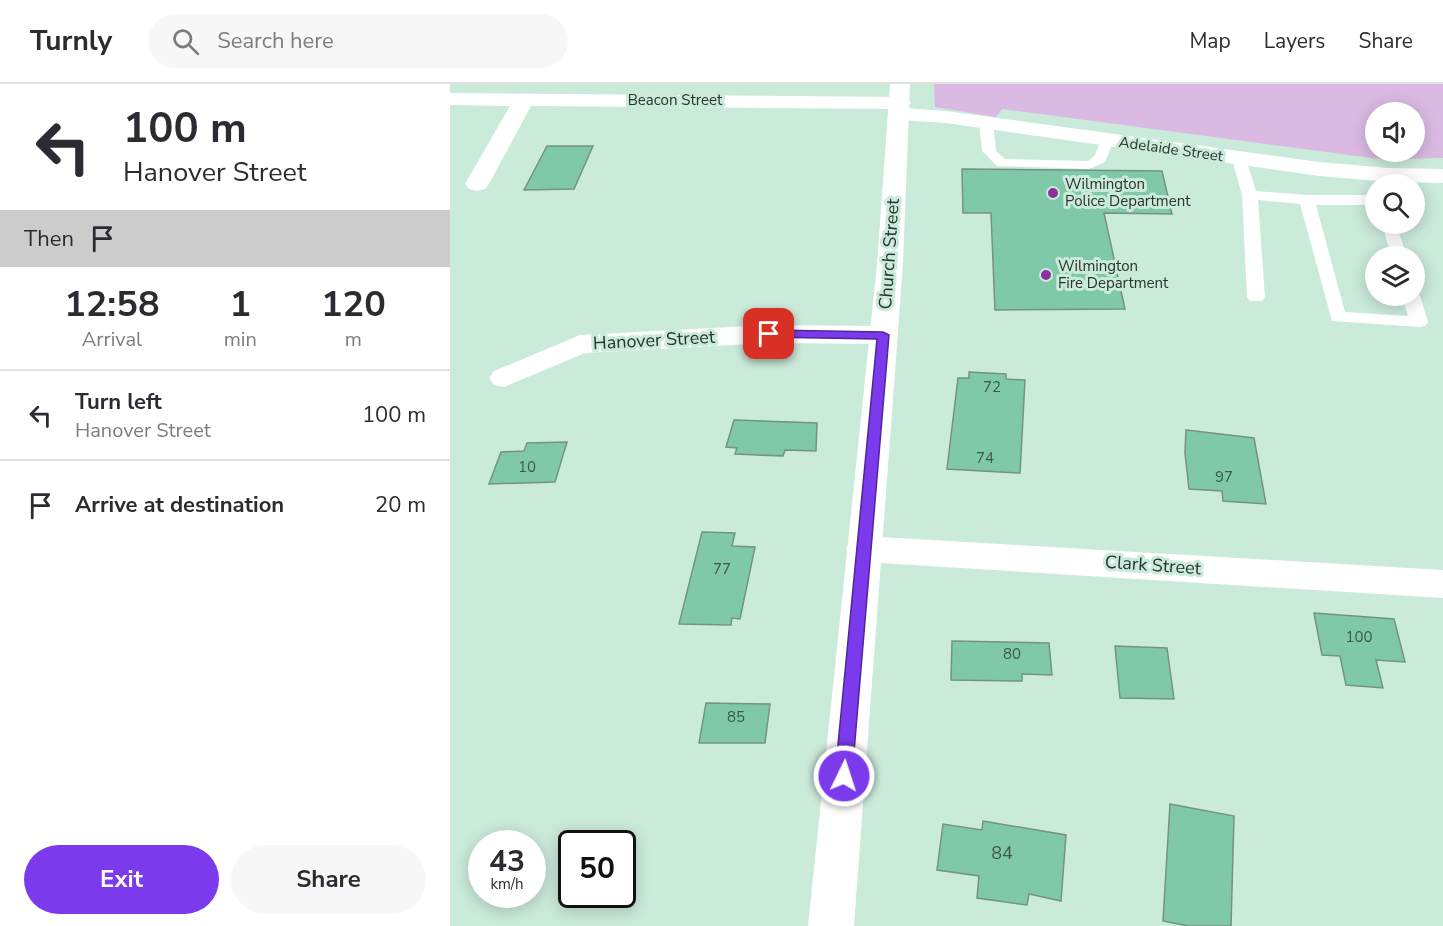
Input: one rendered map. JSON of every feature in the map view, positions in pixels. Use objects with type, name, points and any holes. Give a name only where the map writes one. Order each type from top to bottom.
[{"type":"street","name":"Beacon Street","points":[[450,99],[900,100]]},
{"type":"street","points":[[477,184],[524,99]]},
{"type":"street","name":"Adelaide Street","points":[[900,100],[934,115],[1365,177]]},
{"type":"street","name":"Church Street","points":[[831,926],[883,335],[900,100]]},
{"type":"street","name":"Adelaide Street","points":[[1425,177],[1443,176]]},
{"type":"street","name":"Hanover Street","points":[[504,378],[580,344],[769,334],[883,335]]},
{"type":"street","name":"Clark Street","points":[[863,549],[1443,584]]},
{"type":"lane","points":[[986,122],[987,149],[992,158],[1002,163],[1089,165],[1099,162],[1104,154],[1107,140]]},
{"type":"lane","points":[[1239,159],[1250,195],[1256,297]]},
{"type":"lane","points":[[1250,195],[1307,200],[1365,200]]},
{"type":"lane","points":[[1307,200],[1338,317],[1419,322],[1414,306]]},
{"type":"shaded area","points":[[934,84],[1443,84],[1443,158],[1425,158],[1425,102],[1365,102],[1365,157],[1002,109],[996,117],[935,107]]},
{"type":"building","points":[[547,146],[593,146],[574,189],[524,190]]},
{"type":"building","points":[[962,169],[1162,171],[1172,214],[1104,213],[1125,309],[995,310],[991,213],[963,213]]},
{"type":"building","points":[[969,372],[1006,374],[1006,379],[1025,380],[1020,473],[947,469],[958,378],[969,378]]},
{"type":"building","points":[[734,420],[817,423],[816,451],[785,450],[783,456],[735,454],[737,448],[726,447]]},
{"type":"building","points":[[1186,430],[1254,438],[1266,504],[1223,501],[1222,491],[1189,489],[1185,453]]},
{"type":"building","points":[[567,442],[555,482],[489,484],[501,452],[524,451],[527,443]]},
{"type":"building","points":[[702,532],[735,533],[732,546],[755,547],[740,619],[732,618],[731,625],[679,624]]},
{"type":"building","points":[[1314,613],[1394,619],[1405,662],[1376,660],[1383,688],[1346,685],[1340,656],[1322,655]]},
{"type":"building","points":[[952,641],[1049,643],[1052,675],[1022,674],[1022,681],[951,680]]},
{"type":"building","points":[[1115,646],[1167,648],[1174,699],[1120,698]]},
{"type":"building","points":[[706,703],[770,704],[765,743],[699,743]]},
{"type":"building","points":[[1170,804],[1234,816],[1231,926],[1188,926],[1163,921]]},
{"type":"building","points":[[983,821],[1066,835],[1061,901],[1029,894],[1027,905],[977,898],[979,876],[937,870],[943,824],[982,830]]},
{"type":"place","name":"Wilmington Police Department","points":[[1053,193]]},
{"type":"place","name":"Wilmington Fire Department","points":[[1046,275]]},
{"type":"route","points":[[769,334],[883,335],[844,776]]}]
